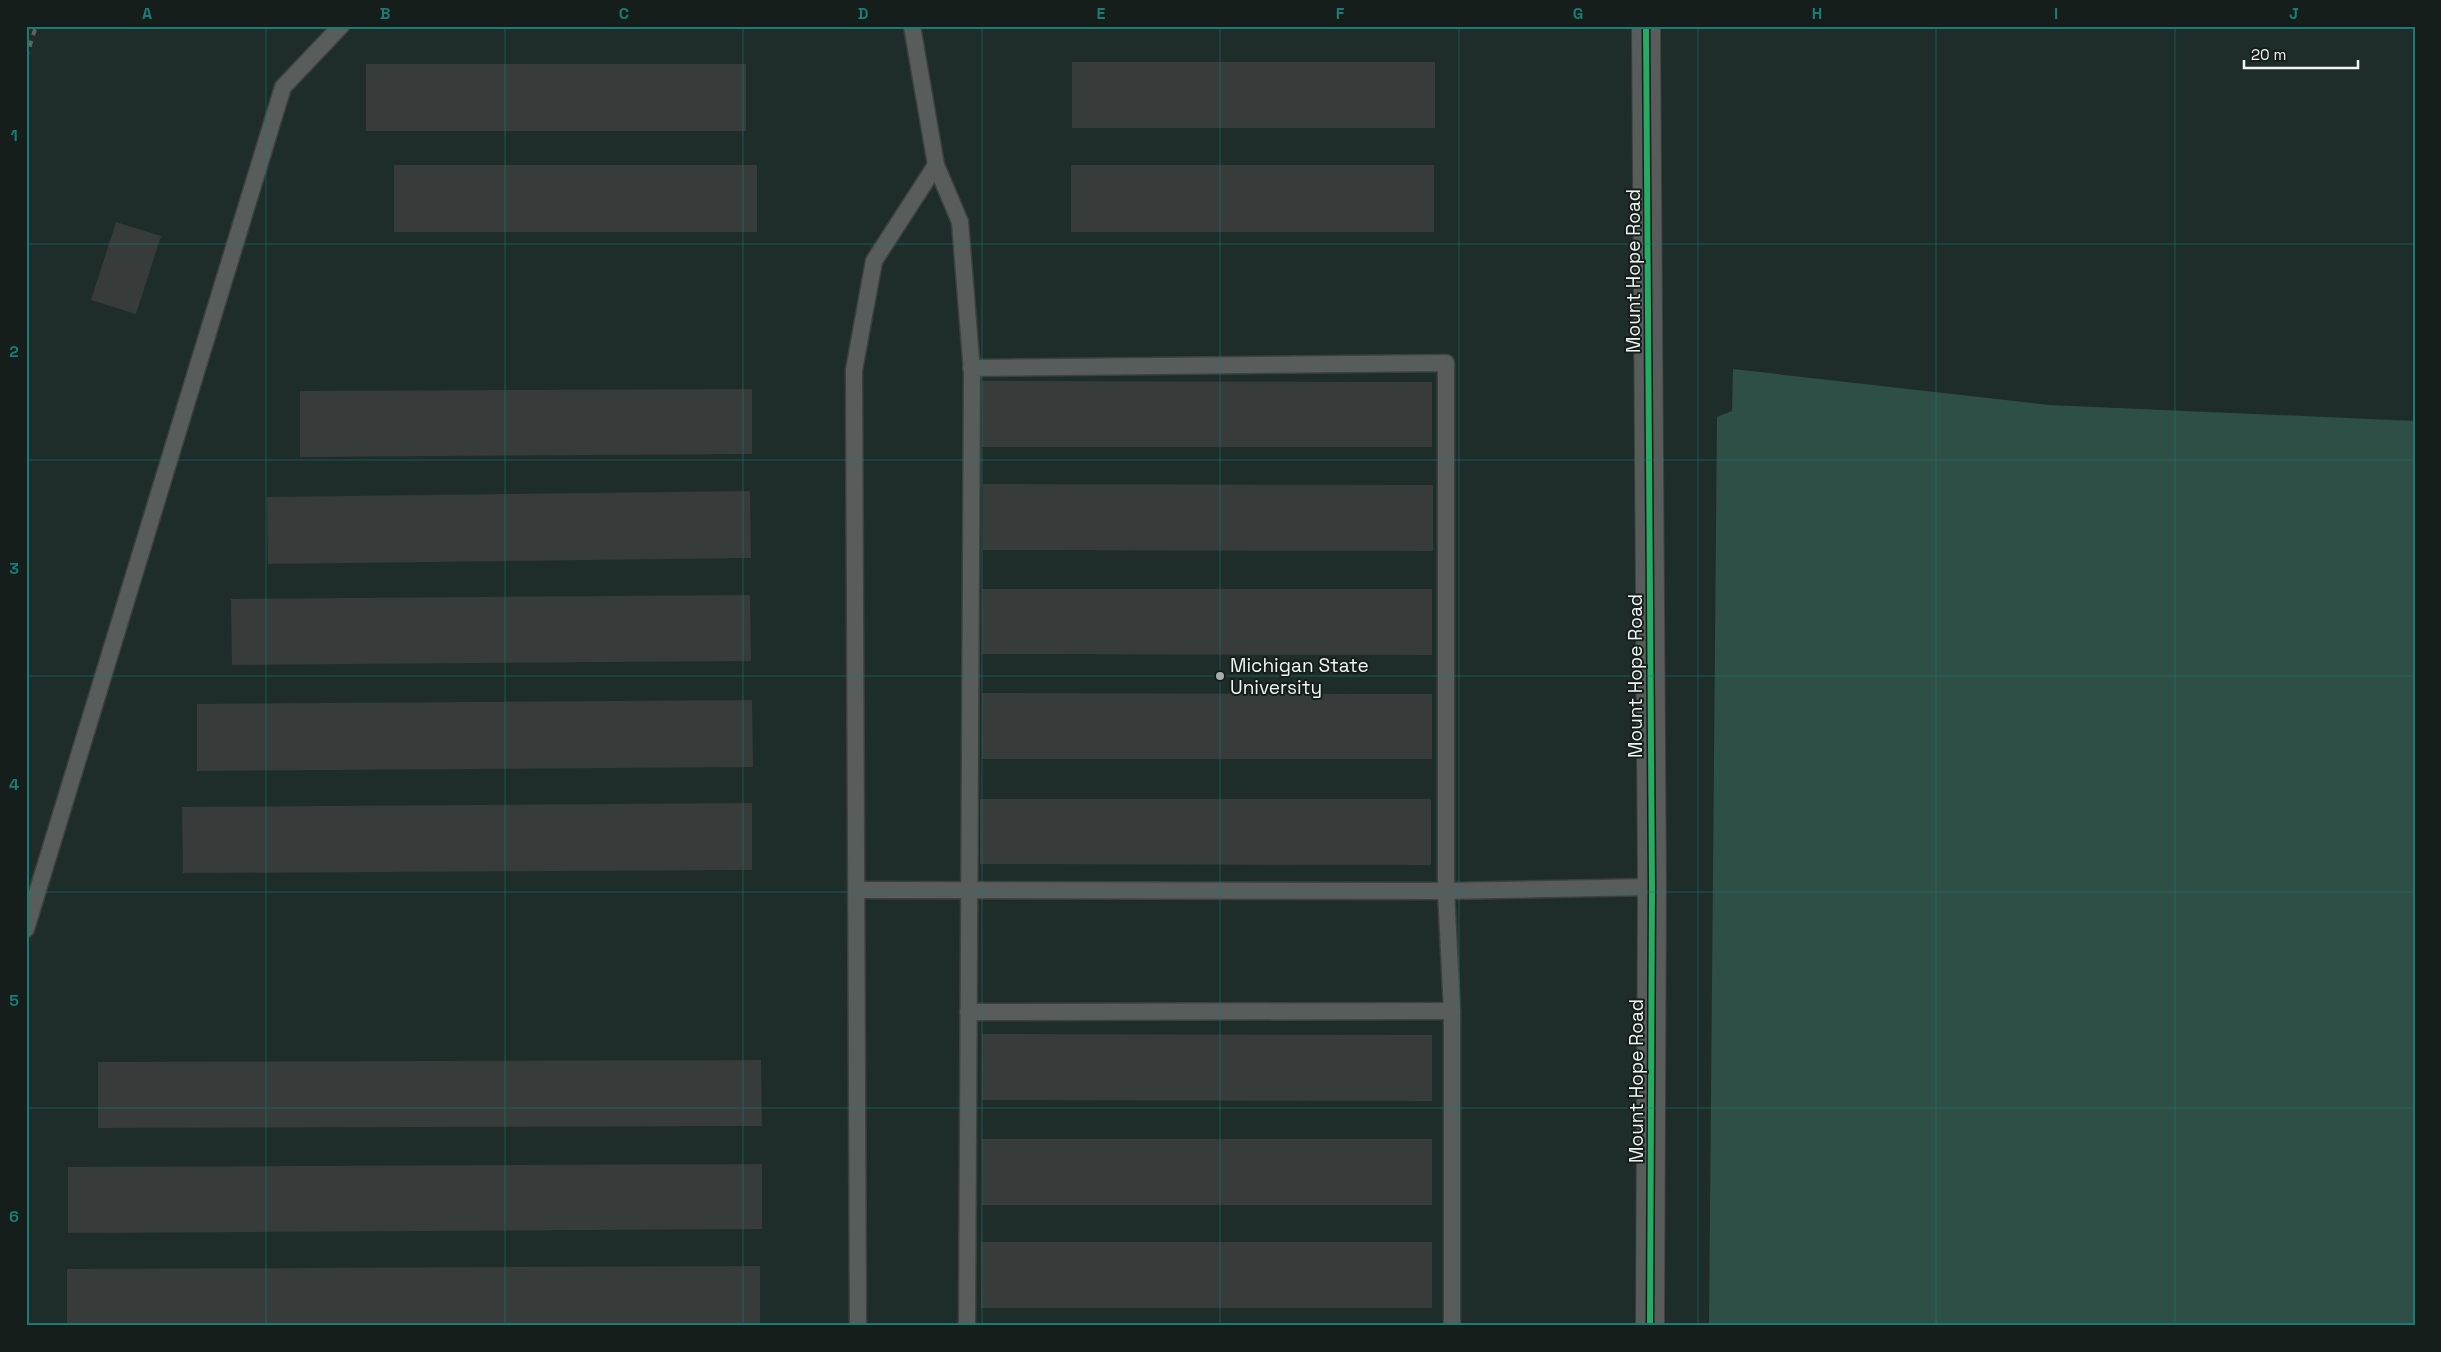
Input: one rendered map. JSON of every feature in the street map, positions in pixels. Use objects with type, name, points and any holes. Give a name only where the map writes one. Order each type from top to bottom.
[{"type":"street","name":"Mount Hope Road","points":[[1646,26],[1652,887],[1650,1326]]},
{"type":"lane","points":[[26,930],[283,87],[341,26]]},
{"type":"lane","points":[[912,26],[936,165],[960,222],[971,368],[967,1326]]},
{"type":"lane","points":[[858,1326],[854,370],[874,261],[936,165]]},
{"type":"lane","points":[[971,368],[1446,363],[1446,891],[1452,1011],[1452,1326]]},
{"type":"lane","points":[[857,890],[1446,891],[1652,887]]},
{"type":"lane","points":[[968,1012],[1452,1011]]},
{"type":"shaded area","name":"Michigan State University","points":[[26,26],[2415,26],[2415,1326],[26,1326]]},
{"type":"green space","points":[[1733,369],[2049,405],[2415,421],[2415,1326],[1709,1326],[1717,417],[1732,411]]},
{"type":"building","points":[[1072,62],[1435,62],[1435,128],[1072,128]]},
{"type":"building","points":[[366,64],[746,64],[746,131],[366,131]]},
{"type":"building","points":[[394,165],[757,165],[757,232],[394,232]]},
{"type":"building","points":[[1071,165],[1434,165],[1434,232],[1071,232]]},
{"type":"building","points":[[116,222],[161,236],[136,314],[91,300]]},
{"type":"building","points":[[982,381],[1432,382],[1432,447],[982,447]]},
{"type":"building","points":[[752,389],[752,454],[300,457],[300,391]]},
{"type":"building","points":[[983,484],[1433,485],[1433,551],[983,550]]},
{"type":"building","points":[[750,491],[751,558],[268,564],[267,497]]},
{"type":"building","points":[[982,589],[1432,589],[1432,655],[982,654]]},
{"type":"building","points":[[750,595],[751,661],[232,665],[231,599]]},
{"type":"building","points":[[982,693],[1432,694],[1432,759],[982,759]]},
{"type":"building","points":[[752,700],[753,767],[197,771],[197,704]]},
{"type":"building","points":[[980,799],[1431,799],[1431,865],[980,864]]},
{"type":"building","points":[[752,803],[752,870],[183,873],[182,807]]},
{"type":"building","points":[[982,1034],[1432,1035],[1432,1101],[982,1100]]},
{"type":"building","points":[[761,1060],[762,1126],[98,1128],[98,1062]]},
{"type":"building","points":[[982,1139],[1432,1139],[1432,1205],[982,1205]]},
{"type":"building","points":[[762,1164],[762,1229],[68,1233],[68,1167]]},
{"type":"building","points":[[981,1242],[1432,1242],[1432,1308],[981,1308]]},
{"type":"building","points":[[760,1266],[760,1326],[67,1326],[67,1269]]},
{"type":"railway","points":[[26,58],[36,26]]},
{"type":"cycle path","points":[[1646,26],[1652,887],[1650,1326]]},
{"type":"place","name":"Michigan State University","points":[[1220,676]]}]
